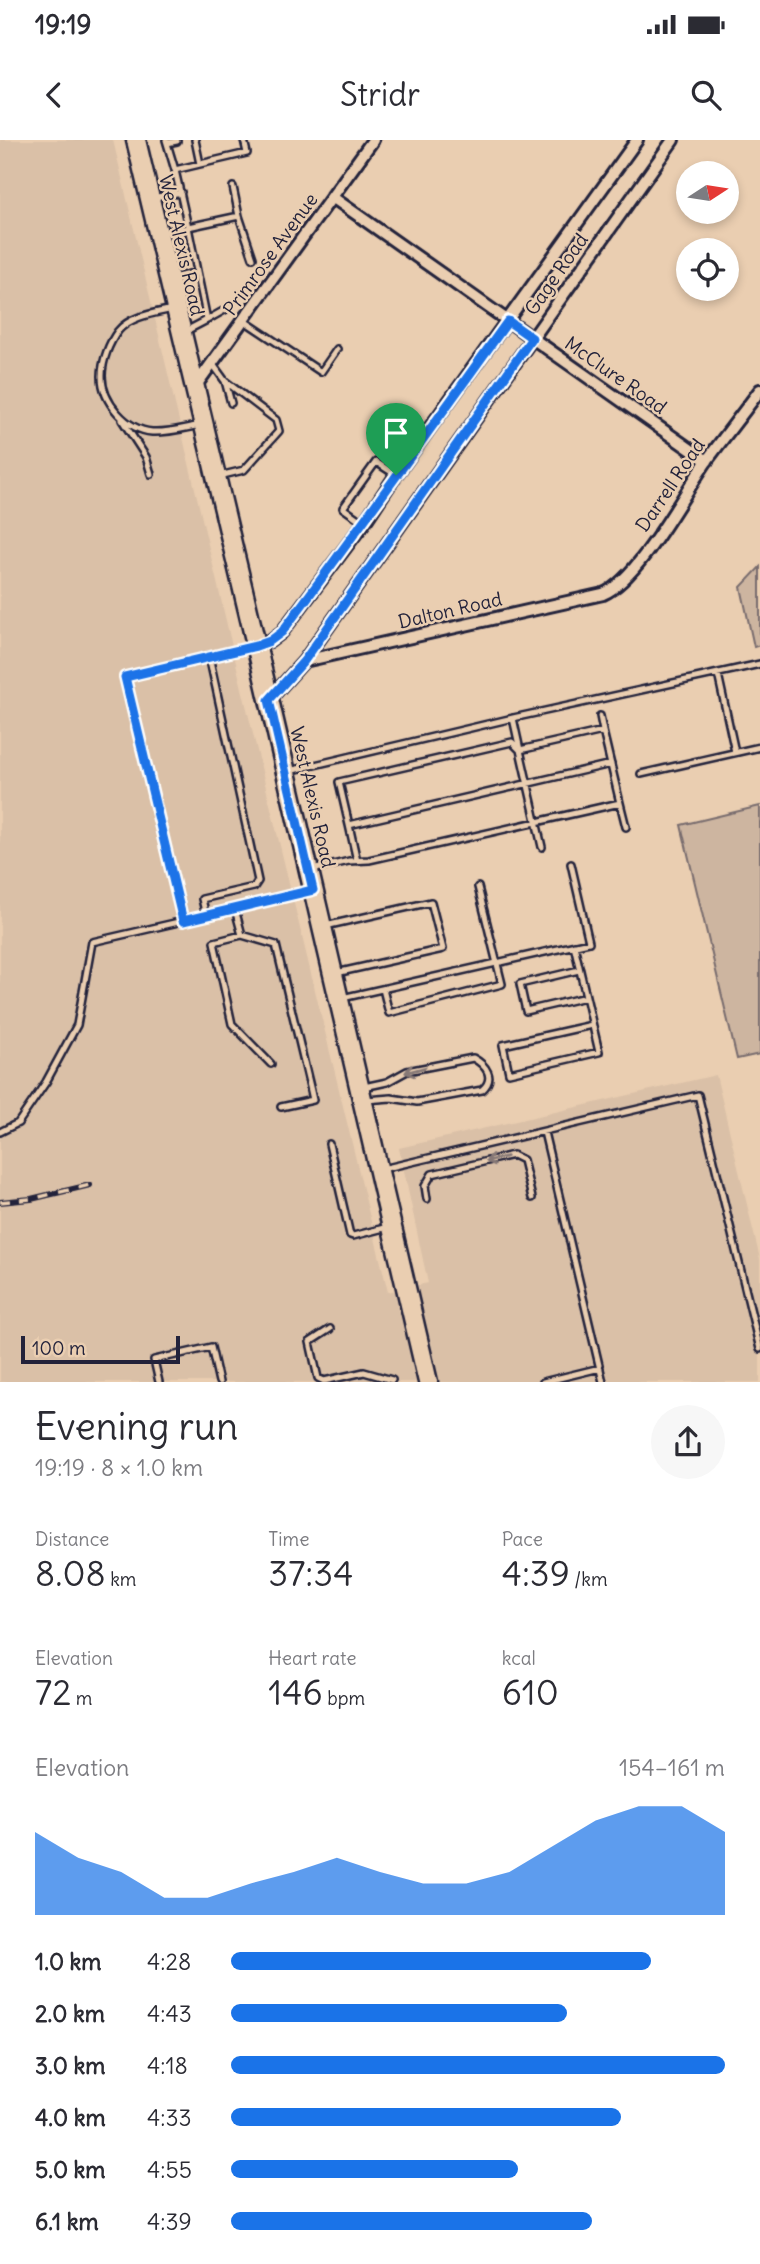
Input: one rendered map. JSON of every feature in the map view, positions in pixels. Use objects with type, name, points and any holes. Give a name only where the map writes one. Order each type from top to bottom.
[{"type":"main road","name":"West Alexis Road","points":[[136,140],[428,1382]]},
{"type":"street","name":"Primrose Avenue","points":[[194,388],[373,140]]},
{"type":"street","name":"Gage Road","points":[[256,646],[270,641],[282,632],[637,140]]},
{"type":"street","name":"Gage Road","points":[[269,700],[304,661],[673,140]]},
{"type":"street","name":"McClure Road","points":[[332,197],[707,461]]},
{"type":"street","name":"Darrell Road","points":[[603,594],[620,585],[633,569],[707,461],[760,390]]},
{"type":"street","name":"Dalton Road","points":[[304,661],[603,594]]},
{"type":"lane","points":[[195,140],[200,164]]},
{"type":"lane","points":[[175,170],[247,153],[244,140]]},
{"type":"lane","points":[[177,141],[167,142],[181,192],[206,320]]},
{"type":"lane","points":[[233,187],[253,258]]},
{"type":"lane","points":[[150,199],[181,192]]},
{"type":"lane","points":[[158,233],[239,216]]},
{"type":"lane","points":[[169,279],[197,272]]},
{"type":"lane","points":[[181,333],[230,307]]},
{"type":"lane","points":[[151,474],[146,457],[104,392],[102,377],[106,352],[119,330],[134,320],[176,309]]},
{"type":"lane","points":[[243,320],[321,372],[337,349]]},
{"type":"lane","points":[[212,363],[225,381],[276,420],[279,431],[244,470],[215,477]]},
{"type":"lane","points":[[225,381],[230,403]]},
{"type":"lane","points":[[118,414],[133,426],[151,432],[203,425]]},
{"type":"lane","points":[[363,523],[343,508],[376,462],[396,475]]},
{"type":"lane","points":[[183,921],[125,677],[256,646]]},
{"type":"lane","points":[[206,916],[202,899],[254,887],[258,881],[209,656]]},
{"type":"lane","points":[[286,771],[760,664]]},
{"type":"lane","points":[[718,674],[735,752]]},
{"type":"lane","points":[[600,716],[625,827]]},
{"type":"lane","points":[[513,718],[542,847]]},
{"type":"lane","points":[[520,750],[603,731]]},
{"type":"lane","points":[[357,860],[339,782],[512,742],[520,750]]},
{"type":"lane","points":[[641,774],[760,747]]},
{"type":"lane","points":[[349,825],[611,764]]},
{"type":"lane","points":[[309,870],[369,860],[620,803]]},
{"type":"lane","points":[[339,999],[589,942],[571,864]]},
{"type":"lane","points":[[383,989],[389,1013],[502,984],[478,887]]},
{"type":"lane","points":[[0,1132],[19,1123],[46,1082],[77,1025],[92,943],[313,890]]},
{"type":"lane","points":[[322,926],[431,902],[443,949],[333,974]]},
{"type":"lane","points":[[235,909],[242,935]]},
{"type":"lane","points":[[271,1064],[232,1024],[214,942],[242,935],[276,945],[313,1100],[281,1107]]},
{"type":"lane","points":[[574,946],[599,1052],[509,1073],[503,1045],[592,1025]]},
{"type":"lane","points":[[579,970],[520,984],[526,1011],[586,997]]},
{"type":"lane","points":[[473,1058],[487,1068],[489,1075],[487,1086],[482,1090],[417,1102],[361,1094],[407,1072],[473,1058]]},
{"type":"lane","points":[[379,1170],[698,1095],[760,1349]]},
{"type":"lane","points":[[544,1132],[603,1382]]},
{"type":"lane","points":[[329,1144],[350,1235],[391,1226]]},
{"type":"lane","points":[[427,1199],[425,1186],[432,1174],[513,1155],[523,1160],[532,1198]]},
{"type":"lane","points":[[330,1329],[310,1342],[318,1378],[324,1381],[363,1372],[392,1380]]},
{"type":"lane","points":[[159,1382],[154,1360],[211,1347],[219,1382]]},
{"type":"lane","points":[[543,1382],[600,1368]]},
{"type":"shaded area","points":[[0,140],[113,140],[388,1292],[428,1283],[399,1148],[716,1075],[760,1259],[760,1382],[0,1382]]},
{"type":"shaded area","points":[[760,567],[760,645],[754,647],[741,587]]},
{"type":"shaded area","points":[[760,806],[760,1054],[737,1059],[681,825]]},
{"type":"railway","points":[[0,1202],[31,1199],[90,1185]]},
{"type":"route","points":[[508,321],[532,338],[304,661],[269,700],[313,890],[183,921],[125,677],[270,641],[282,632],[396,475],[508,321]]}]
